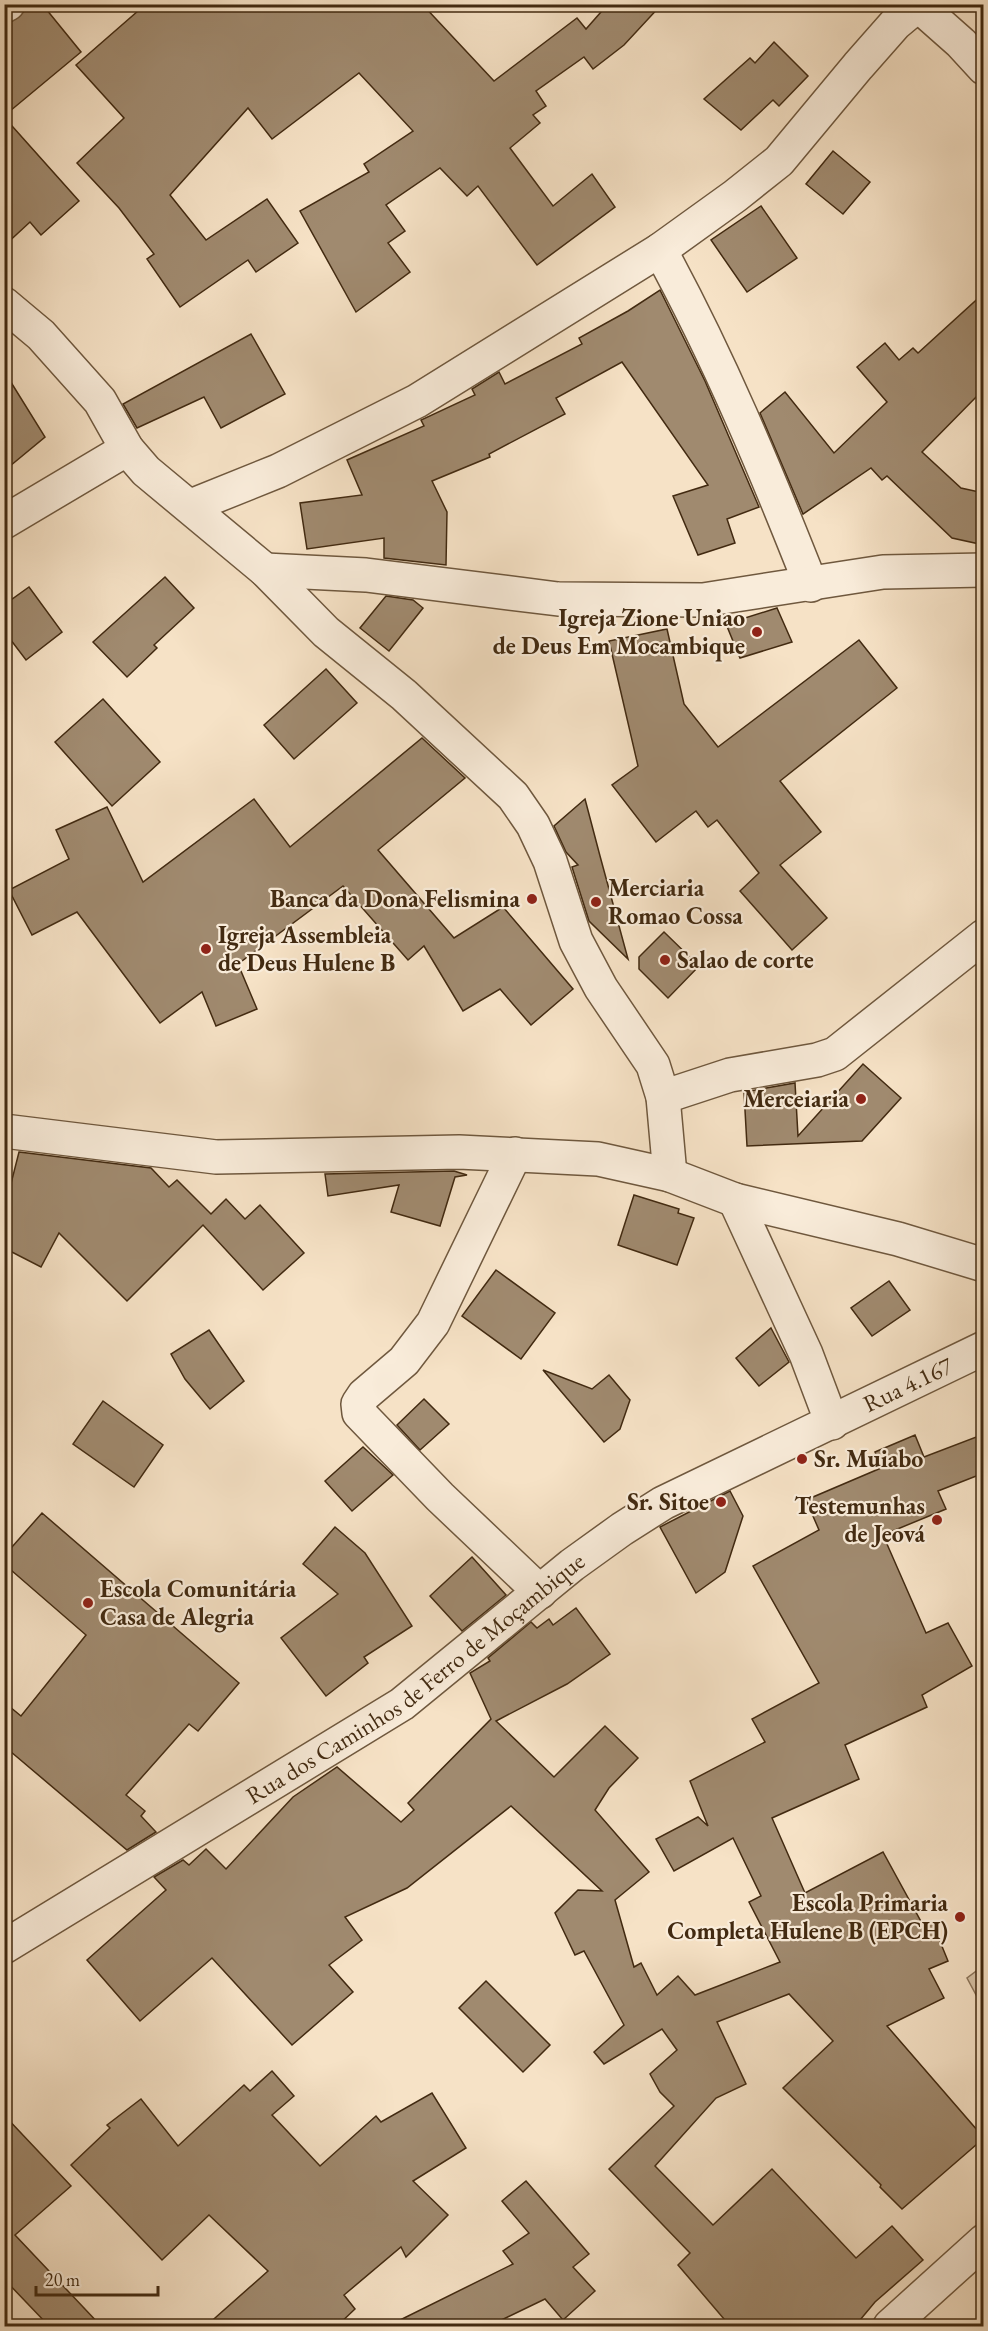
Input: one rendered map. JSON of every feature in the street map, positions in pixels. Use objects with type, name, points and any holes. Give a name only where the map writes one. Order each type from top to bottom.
[{"type":"street","points":[[191,506],[278,471],[417,401],[660,250],[735,196],[778,161],[895,24],[919,5],[961,43],[984,68]]},
{"type":"street","points":[[660,250],[687,299],[745,422],[811,585]]},
{"type":"street","points":[[4,304],[41,335],[100,401],[127,449],[146,471],[191,506],[265,570],[326,632],[404,695],[513,796],[533,825],[550,861],[576,941],[601,988],[653,1065],[663,1096],[670,1175]]},
{"type":"street","points":[[4,522],[127,449]]},
{"type":"street","points":[[265,570],[366,575],[558,598],[703,600],[884,572],[984,570]]},
{"type":"street","points":[[663,1096],[730,1075],[817,1060],[835,1054],[984,936]]},
{"type":"street","points":[[4,1131],[216,1157],[329,1153],[515,1155],[598,1159],[670,1175],[735,1200],[898,1239],[984,1264]]},
{"type":"street","points":[[515,1155],[433,1323],[404,1361],[364,1395],[358,1404],[359,1413],[440,1497],[540,1592]]},
{"type":"street","points":[[735,1200],[806,1354],[832,1422]]},
{"type":"street","name":"Rua 4.167","points":[[832,1422],[984,1348]]},
{"type":"street","name":"Rua dos Caminhos de Ferro de Moçambique","points":[[4,1947],[402,1704],[540,1592],[622,1529],[663,1503],[832,1422]]},
{"type":"street","points":[[891,2326],[984,2241]]},
{"type":"shaded area","points":[[983,1966],[983,2008],[967,1978]]},
{"type":"building","points":[[33,4],[42,4],[81,52],[4,116],[4,28]]},
{"type":"building","points":[[146,4],[422,4],[494,81],[577,18],[586,29],[608,4],[662,4],[624,45],[593,69],[584,57],[536,91],[546,106],[533,115],[540,123],[510,148],[553,206],[592,174],[615,207],[537,265],[478,186],[467,196],[440,168],[386,205],[405,231],[388,243],[410,272],[356,312],[300,211],[369,172],[364,164],[413,131],[359,73],[272,139],[248,108],[170,195],[206,240],[267,199],[298,243],[256,272],[248,260],[180,307],[147,259],[154,254],[119,208],[77,163],[124,118],[76,65]]},
{"type":"building","points":[[774,42],[808,76],[779,106],[773,100],[741,130],[704,99],[750,58],[755,63]]},
{"type":"building","points":[[4,117],[79,201],[41,235],[30,222],[4,246]]},
{"type":"building","points":[[833,151],[870,182],[843,214],[806,184]]},
{"type":"building","points":[[761,206],[797,258],[747,292],[711,240]]},
{"type":"building","points":[[660,290],[705,381],[759,507],[727,519],[735,543],[698,555],[673,496],[708,485],[622,362],[556,398],[565,414],[489,454],[490,457],[432,481],[447,512],[446,565],[384,558],[384,538],[307,549],[300,503],[362,495],[347,460],[424,426],[421,420],[475,395],[472,389],[499,372],[505,384],[582,344],[579,338]]},
{"type":"building","points":[[984,293],[984,389],[922,452],[961,488],[984,493],[984,545],[952,538],[887,476],[882,480],[871,468],[803,514],[760,413],[785,392],[834,453],[887,402],[857,367],[885,343],[899,360],[913,348],[918,353]]},
{"type":"building","points":[[251,334],[285,394],[221,428],[204,397],[137,428],[123,404]]},
{"type":"building","points":[[4,371],[45,437],[4,471]]},
{"type":"building","points":[[165,577],[194,608],[154,645],[157,648],[127,677],[93,642]]},
{"type":"building","points":[[29,587],[62,632],[26,660],[4,631],[4,605]]},
{"type":"building","points":[[386,596],[413,600],[423,608],[389,651],[360,628]]},
{"type":"building","points":[[777,608],[792,642],[740,658],[726,624]]},
{"type":"building","points":[[667,629],[684,704],[718,747],[859,640],[897,688],[780,781],[821,832],[780,865],[827,918],[792,950],[740,891],[759,873],[717,820],[708,827],[696,811],[656,842],[612,785],[638,766],[609,641]]},
{"type":"building","points":[[326,669],[357,703],[294,759],[264,725]]},
{"type":"building","points":[[103,699],[160,762],[112,806],[55,742]]},
{"type":"building","points":[[422,738],[465,778],[378,850],[454,938],[503,907],[573,989],[531,1025],[500,989],[463,1011],[424,946],[408,960],[343,886],[238,964],[257,1009],[216,1026],[202,992],[160,1023],[77,912],[32,935],[9,890],[69,859],[56,830],[107,807],[143,882],[254,799],[290,847]]},
{"type":"building","points":[[585,799],[628,959],[589,921],[572,867],[578,865],[566,852],[554,826]]},
{"type":"building","points":[[664,932],[699,966],[668,998],[639,969],[639,957]]},
{"type":"building","points":[[863,1064],[901,1098],[862,1141],[747,1146],[744,1092],[795,1083],[798,1136]]},
{"type":"building","points":[[19,1152],[151,1168],[169,1187],[177,1180],[211,1214],[226,1199],[245,1219],[260,1205],[304,1253],[263,1290],[203,1225],[127,1301],[59,1233],[41,1267],[4,1248],[4,1211]]},
{"type":"building","points":[[454,1171],[467,1175],[455,1177],[440,1226],[391,1212],[399,1185],[328,1196],[325,1174]]},
{"type":"building","points":[[634,1195],[679,1209],[678,1213],[694,1218],[677,1265],[618,1245]]},
{"type":"building","points":[[496,1270],[555,1313],[521,1359],[462,1316]]},
{"type":"building","points":[[889,1281],[910,1310],[872,1336],[851,1308]]},
{"type":"building","points":[[771,1328],[789,1362],[759,1386],[736,1358]]},
{"type":"building","points":[[209,1330],[244,1381],[210,1409],[185,1379],[171,1354]]},
{"type":"building","points":[[543,1370],[592,1389],[609,1375],[630,1400],[620,1429],[604,1442]]},
{"type":"building","points":[[424,1399],[449,1424],[420,1450],[397,1425]]},
{"type":"building","points":[[103,1401],[163,1445],[134,1487],[73,1444]]},
{"type":"building","points":[[984,1434],[984,1473],[938,1491],[946,1509],[883,1535],[926,1633],[948,1623],[972,1666],[922,1695],[927,1707],[845,1745],[859,1779],[772,1818],[805,1893],[883,1852],[923,1925],[932,1922],[948,1961],[929,1969],[944,1998],[887,2026],[984,2138],[902,2209],[880,2187],[881,2185],[783,2088],[833,2041],[789,1994],[717,2022],[746,2084],[716,2098],[655,2166],[713,2225],[772,2169],[856,2258],[892,2226],[923,2260],[875,2302],[855,2326],[730,2326],[678,2265],[690,2253],[609,2169],[674,2106],[660,2092],[650,2074],[677,2050],[662,2029],[604,2064],[594,2052],[624,2025],[584,1951],[575,1955],[555,1913],[578,1890],[602,1891],[511,1806],[407,1888],[345,1917],[362,1940],[329,1965],[353,1992],[292,2045],[212,1958],[140,2021],[87,1960],[166,1890],[154,1877],[183,1860],[189,1865],[206,1849],[226,1869],[293,1797],[337,1767],[401,1822],[414,1810],[408,1803],[491,1719],[470,1673],[490,1661],[488,1658],[531,1622],[537,1628],[549,1619],[553,1625],[576,1608],[610,1654],[567,1684],[496,1721],[554,1777],[605,1726],[638,1758],[609,1788],[595,1810],[649,1872],[615,1900],[634,1967],[641,1963],[657,1995],[678,1976],[695,1995],[780,1962],[749,1902],[761,1896],[733,1838],[674,1871],[656,1839],[698,1817],[708,1826],[690,1781],[765,1742],[752,1719],[819,1683],[753,1566],[819,1530],[806,1500],[881,1468],[875,1452],[915,1435],[924,1457]]},
{"type":"building","points":[[363,1447],[393,1475],[352,1511],[325,1481]]},
{"type":"building","points":[[730,1491],[743,1516],[725,1572],[696,1593],[660,1527]]},
{"type":"building","name":"Escola Comunitária Casa de Alegria","points":[[42,1513],[239,1683],[198,1731],[189,1724],[126,1795],[145,1811],[141,1816],[156,1832],[127,1850],[4,1746],[4,1702],[21,1716],[86,1635],[4,1564],[4,1556]]},
{"type":"building","points":[[335,1527],[365,1553],[412,1626],[364,1657],[368,1663],[326,1696],[281,1638],[338,1594],[303,1564]]},
{"type":"building","points":[[472,1557],[506,1595],[462,1631],[430,1596]]},
{"type":"building","points":[[486,1981],[550,2045],[523,2072],[459,2008]]},
{"type":"building","points":[[272,2071],[294,2096],[272,2115],[320,2166],[376,2116],[381,2122],[432,2093],[466,2148],[413,2181],[448,2215],[406,2257],[401,2247],[344,2295],[355,2309],[337,2326],[206,2326],[268,2271],[209,2215],[162,2260],[71,2165],[110,2128],[107,2125],[141,2099],[178,2146],[244,2085],[250,2091]]},
{"type":"building","points":[[4,2115],[71,2186],[15,2235],[101,2326],[49,2326],[4,2279]]},
{"type":"building","points":[[526,2181],[589,2254],[573,2267],[595,2291],[563,2320],[545,2299],[489,2326],[388,2326],[513,2264],[503,2251],[529,2233],[502,2201]]},
{"type":"place","name":"Igreja Zione Uniao de Deus Em Mocambique","points":[[757,632]]},
{"type":"place","name":"Banca da Dona Felismina","points":[[532,899]]},
{"type":"place","name":"Merciaria Romao Cossa","points":[[596,902]]},
{"type":"place","name":"Igreja Assembleia de Deus Hulene B","points":[[206,949]]},
{"type":"place","name":"Salao de corte","points":[[665,960]]},
{"type":"place","name":"Merceiaria","points":[[861,1099]]},
{"type":"place","name":"Sr. Muiabo","points":[[802,1459]]},
{"type":"place","name":"Sr. Sitoe","points":[[721,1502]]},
{"type":"place","name":"Testemunhas de Jeová","points":[[937,1520]]},
{"type":"place","name":"Escola Comunitária Casa de Alegria","points":[[88,1603]]},
{"type":"place","name":"Escola Primaria Completa Hulene B (EPCH)","points":[[960,1917]]}]
